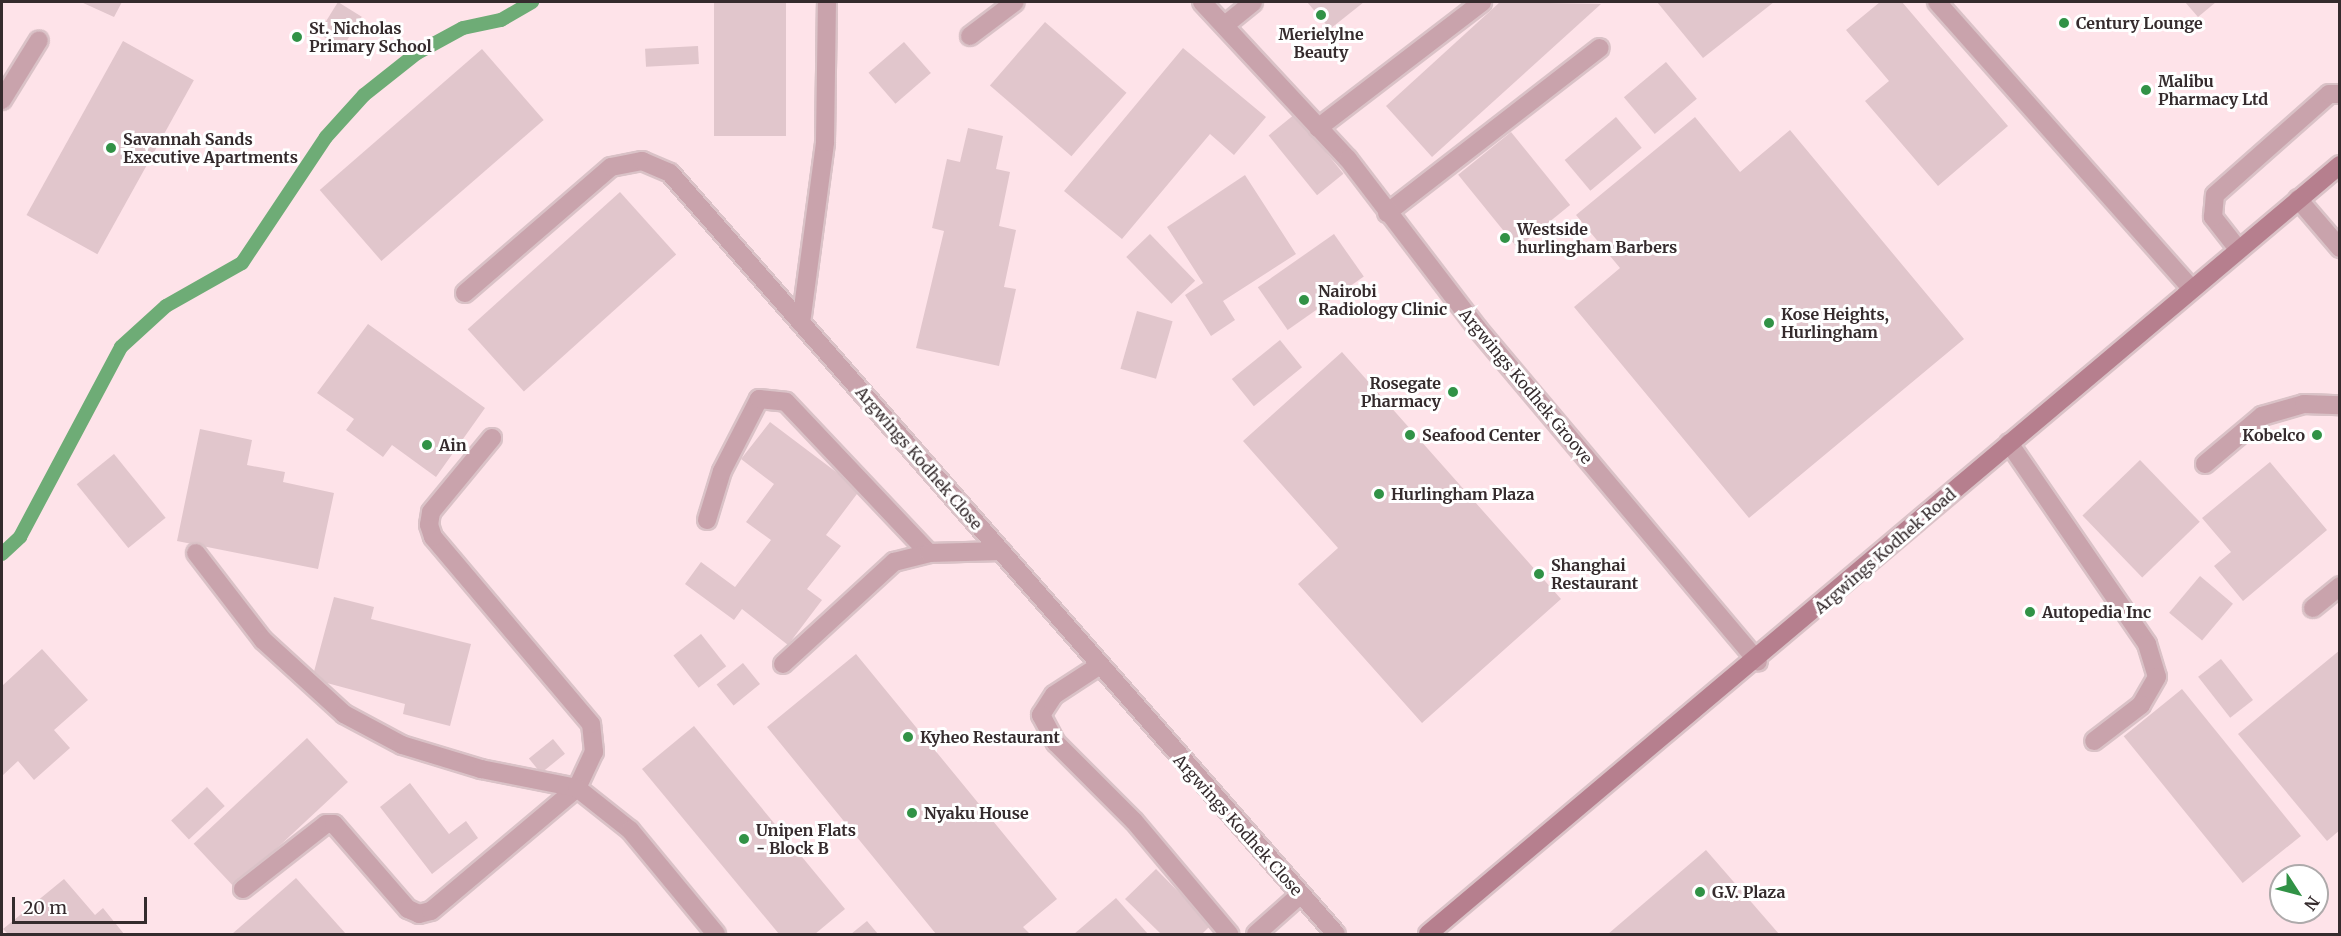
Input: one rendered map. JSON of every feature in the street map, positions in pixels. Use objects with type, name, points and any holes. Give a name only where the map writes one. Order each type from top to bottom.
[{"type":"main road","name":"Argwings Kodhek Road","points":[[1428,934],[1758,662],[2009,443],[2340,165]]},
{"type":"street","points":[[801,323],[825,142],[827,2]]},
{"type":"street","points":[[970,36],[1015,2]]},
{"type":"street","name":"Argwings Kodhek Groove","points":[[1203,2],[1318,128],[1477,328],[1758,662]]},
{"type":"street","points":[[1226,25],[1252,2]]},
{"type":"street","points":[[1318,128],[1482,2]]},
{"type":"street","points":[[1937,2],[2191,288]]},
{"type":"street","points":[[2,100],[39,40]]},
{"type":"street","points":[[1387,213],[1600,48]]},
{"type":"street","points":[[2238,249],[2213,217],[2215,195],[2329,94],[2340,94]]},
{"type":"street","name":"Argwings Kodhek Close","points":[[465,293],[611,167],[642,161],[670,173],[1001,551],[1097,667],[1336,934]]},
{"type":"street","points":[[2298,199],[2340,248]]},
{"type":"street","points":[[707,520],[722,471],[759,399],[786,402],[929,553]]},
{"type":"street","points":[[2205,464],[2262,416],[2304,404],[2340,405]]},
{"type":"street","points":[[243,890],[326,824],[334,824],[408,909],[425,912],[577,788],[594,752],[591,724],[433,537],[429,525],[430,512],[492,438]]},
{"type":"street","points":[[2009,443],[2147,644],[2157,677],[2141,705],[2094,741]]},
{"type":"street","points":[[783,664],[894,562],[929,553],[1001,551]]},
{"type":"street","points":[[196,553],[263,639],[344,714],[402,746],[481,769],[546,777],[577,788],[630,830],[710,932]]},
{"type":"street","points":[[2313,608],[2340,586]]},
{"type":"street","points":[[1097,667],[1054,695],[1041,715],[1056,743],[1134,821],[1229,934]]},
{"type":"street","points":[[1256,934],[1300,895]]},
{"type":"building","points":[[81,2],[122,2],[114,17]]},
{"type":"building","points":[[338,2],[362,17],[342,48],[318,33]]},
{"type":"building","points":[[714,2],[786,2],[786,136],[714,136]]},
{"type":"building","points":[[1307,2],[1364,2],[1330,29]]},
{"type":"building","points":[[1500,2],[1601,4],[1432,157],[1386,106]]},
{"type":"building","points":[[1657,2],[1774,2],[1703,58]]},
{"type":"building","points":[[1880,2],[1902,2],[2008,126],[1938,186],[1865,101],[1889,81],[1846,30]]},
{"type":"building","points":[[2185,2],[2216,2],[2198,17]]},
{"type":"building","points":[[1045,22],[1127,93],[1071,156],[990,85]]},
{"type":"building","name":"Savannah Sands Executive Apartments","points":[[123,41],[194,80],[97,254],[27,215]]},
{"type":"building","points":[[904,42],[931,73],[895,104],[869,73]]},
{"type":"building","points":[[698,46],[699,64],[646,67],[645,49]]},
{"type":"building","points":[[1183,48],[1266,117],[1234,155],[1210,134],[1122,239],[1064,191]]},
{"type":"building","points":[[482,49],[544,120],[381,261],[320,190]]},
{"type":"building","points":[[1666,62],[1697,99],[1655,134],[1624,97]]},
{"type":"building","points":[[1295,114],[1343,174],[1317,195],[1269,135]]},
{"type":"building","points":[[1616,117],[1642,148],[1590,191],[1565,160]]},
{"type":"building","name":"Kose Heights, Hurlingham","points":[[1695,117],[1740,172],[1790,130],[1964,339],[1749,518],[1574,307],[1620,268],[1576,215]]},
{"type":"building","points":[[968,128],[1003,136],[996,169],[1010,172],[999,226],[1016,230],[1004,287],[1016,289],[999,366],[916,348],[944,231],[932,228],[947,159],[960,162]]},
{"type":"building","points":[[1511,132],[1570,205],[1517,248],[1458,175]]},
{"type":"building","points":[[1245,175],[1296,254],[1223,301],[1235,320],[1211,336],[1185,295],[1203,283],[1167,227]]},
{"type":"building","points":[[620,192],[676,254],[524,392],[468,329]]},
{"type":"building","points":[[1150,234],[1195,281],[1171,304],[1126,257]]},
{"type":"building","points":[[1334,234],[1364,277],[1288,330],[1258,287]]},
{"type":"building","points":[[1137,311],[1173,321],[1156,379],[1120,369]]},
{"type":"building","points":[[368,324],[485,408],[436,477],[392,445],[383,457],[346,430],[354,419],[317,393]]},
{"type":"building","points":[[1280,340],[1302,367],[1254,406],[1232,379]]},
{"type":"building","name":"Hurlingham Plaza","points":[[1342,352],[1561,599],[1422,723],[1298,584],[1338,548],[1243,441]]},
{"type":"building","points":[[770,422],[860,490],[826,535],[841,546],[807,589],[822,600],[788,645],[742,609],[734,620],[685,584],[701,562],[735,587],[771,540],[746,522],[774,484],[741,459]]},
{"type":"building","points":[[200,429],[252,440],[247,465],[285,472],[283,482],[334,493],[318,569],[177,541]]},
{"type":"building","points":[[114,454],[166,518],[128,548],[77,484]]},
{"type":"building","points":[[2140,460],[2200,522],[2142,577],[2082,516]]},
{"type":"building","points":[[2270,462],[2327,530],[2243,601],[2214,566],[2231,552],[2202,518]]},
{"type":"building","points":[[2200,576],[2233,604],[2202,640],[2169,613]]},
{"type":"building","points":[[334,597],[374,607],[371,619],[471,644],[450,726],[403,714],[405,704],[312,679]]},
{"type":"building","points":[[701,634],[726,666],[699,688],[673,656]]},
{"type":"building","points":[[42,649],[88,700],[54,730],[70,748],[34,780],[18,761],[2,776],[2,686]]},
{"type":"building","points":[[2340,650],[2340,830],[2327,841],[2238,734]]},
{"type":"building","name":"Nyaku House","points":[[856,654],[1057,899],[1023,927],[1030,934],[936,934],[767,727]]},
{"type":"building","points":[[2221,659],[2253,700],[2230,718],[2198,677]]},
{"type":"building","points":[[743,663],[760,684],[734,705],[717,684]]},
{"type":"building","points":[[2182,689],[2301,836],[2243,883],[2124,736]]},
{"type":"building","name":"Unipen Flats - Block B","points":[[694,726],[845,909],[815,934],[779,934],[642,769]]},
{"type":"building","points":[[307,738],[348,782],[235,888],[194,844]]},
{"type":"building","points":[[553,739],[565,754],[541,773],[529,759]]},
{"type":"building","points":[[410,783],[449,834],[466,821],[478,838],[432,874],[380,807]]},
{"type":"building","points":[[207,787],[225,806],[189,839],[171,820]]},
{"type":"building","name":"G.V. Plaza","points":[[1706,850],[1779,934],[1608,934]]},
{"type":"building","points":[[1156,869],[1211,925],[1202,934],[1161,934],[1125,899]]},
{"type":"building","points":[[296,878],[346,934],[232,934]]},
{"type":"building","points":[[64,879],[95,915],[103,908],[124,934],[8,934],[3,929]]},
{"type":"building","points":[[1116,898],[1148,934],[1074,934]]},
{"type":"building","points":[[867,921],[878,934],[851,934]]},
{"type":"waterway","points":[[2,554],[20,537],[121,347],[166,306],[242,263],[326,137],[364,95],[417,53],[463,28],[501,20],[532,2]]},
{"type":"place","name":"Merielylne Beauty","points":[[1321,15]]},
{"type":"place","name":"Century Lounge","points":[[2064,23]]},
{"type":"place","name":"St. Nicholas Primary School","points":[[297,37]]},
{"type":"place","name":"Malibu Pharmacy Ltd","points":[[2146,90]]},
{"type":"place","name":"Savannah Sands Executive Apartments","points":[[111,148]]},
{"type":"place","name":"Westside hurlingham Barbers","points":[[1505,238]]},
{"type":"place","name":"Nairobi Radiology Clinic","points":[[1304,300]]},
{"type":"place","name":"Kose Heights, Hurlingham","points":[[1769,323]]},
{"type":"place","name":"Rosegate Pharmacy","points":[[1453,392]]},
{"type":"place","name":"Seafood Center","points":[[1410,435]]},
{"type":"place","name":"Kobelco","points":[[2317,435]]},
{"type":"place","name":"Ain","points":[[427,445]]},
{"type":"place","name":"Hurlingham Plaza","points":[[1379,494]]},
{"type":"place","name":"Shanghai Restaurant","points":[[1539,574]]},
{"type":"place","name":"Autopedia Inc","points":[[2030,612]]},
{"type":"place","name":"Kyheo Restaurant","points":[[908,737]]},
{"type":"place","name":"Nyaku House","points":[[912,813]]},
{"type":"place","name":"Unipen Flats - Block B","points":[[744,839]]},
{"type":"place","name":"G.V. Plaza","points":[[1700,892]]}]
